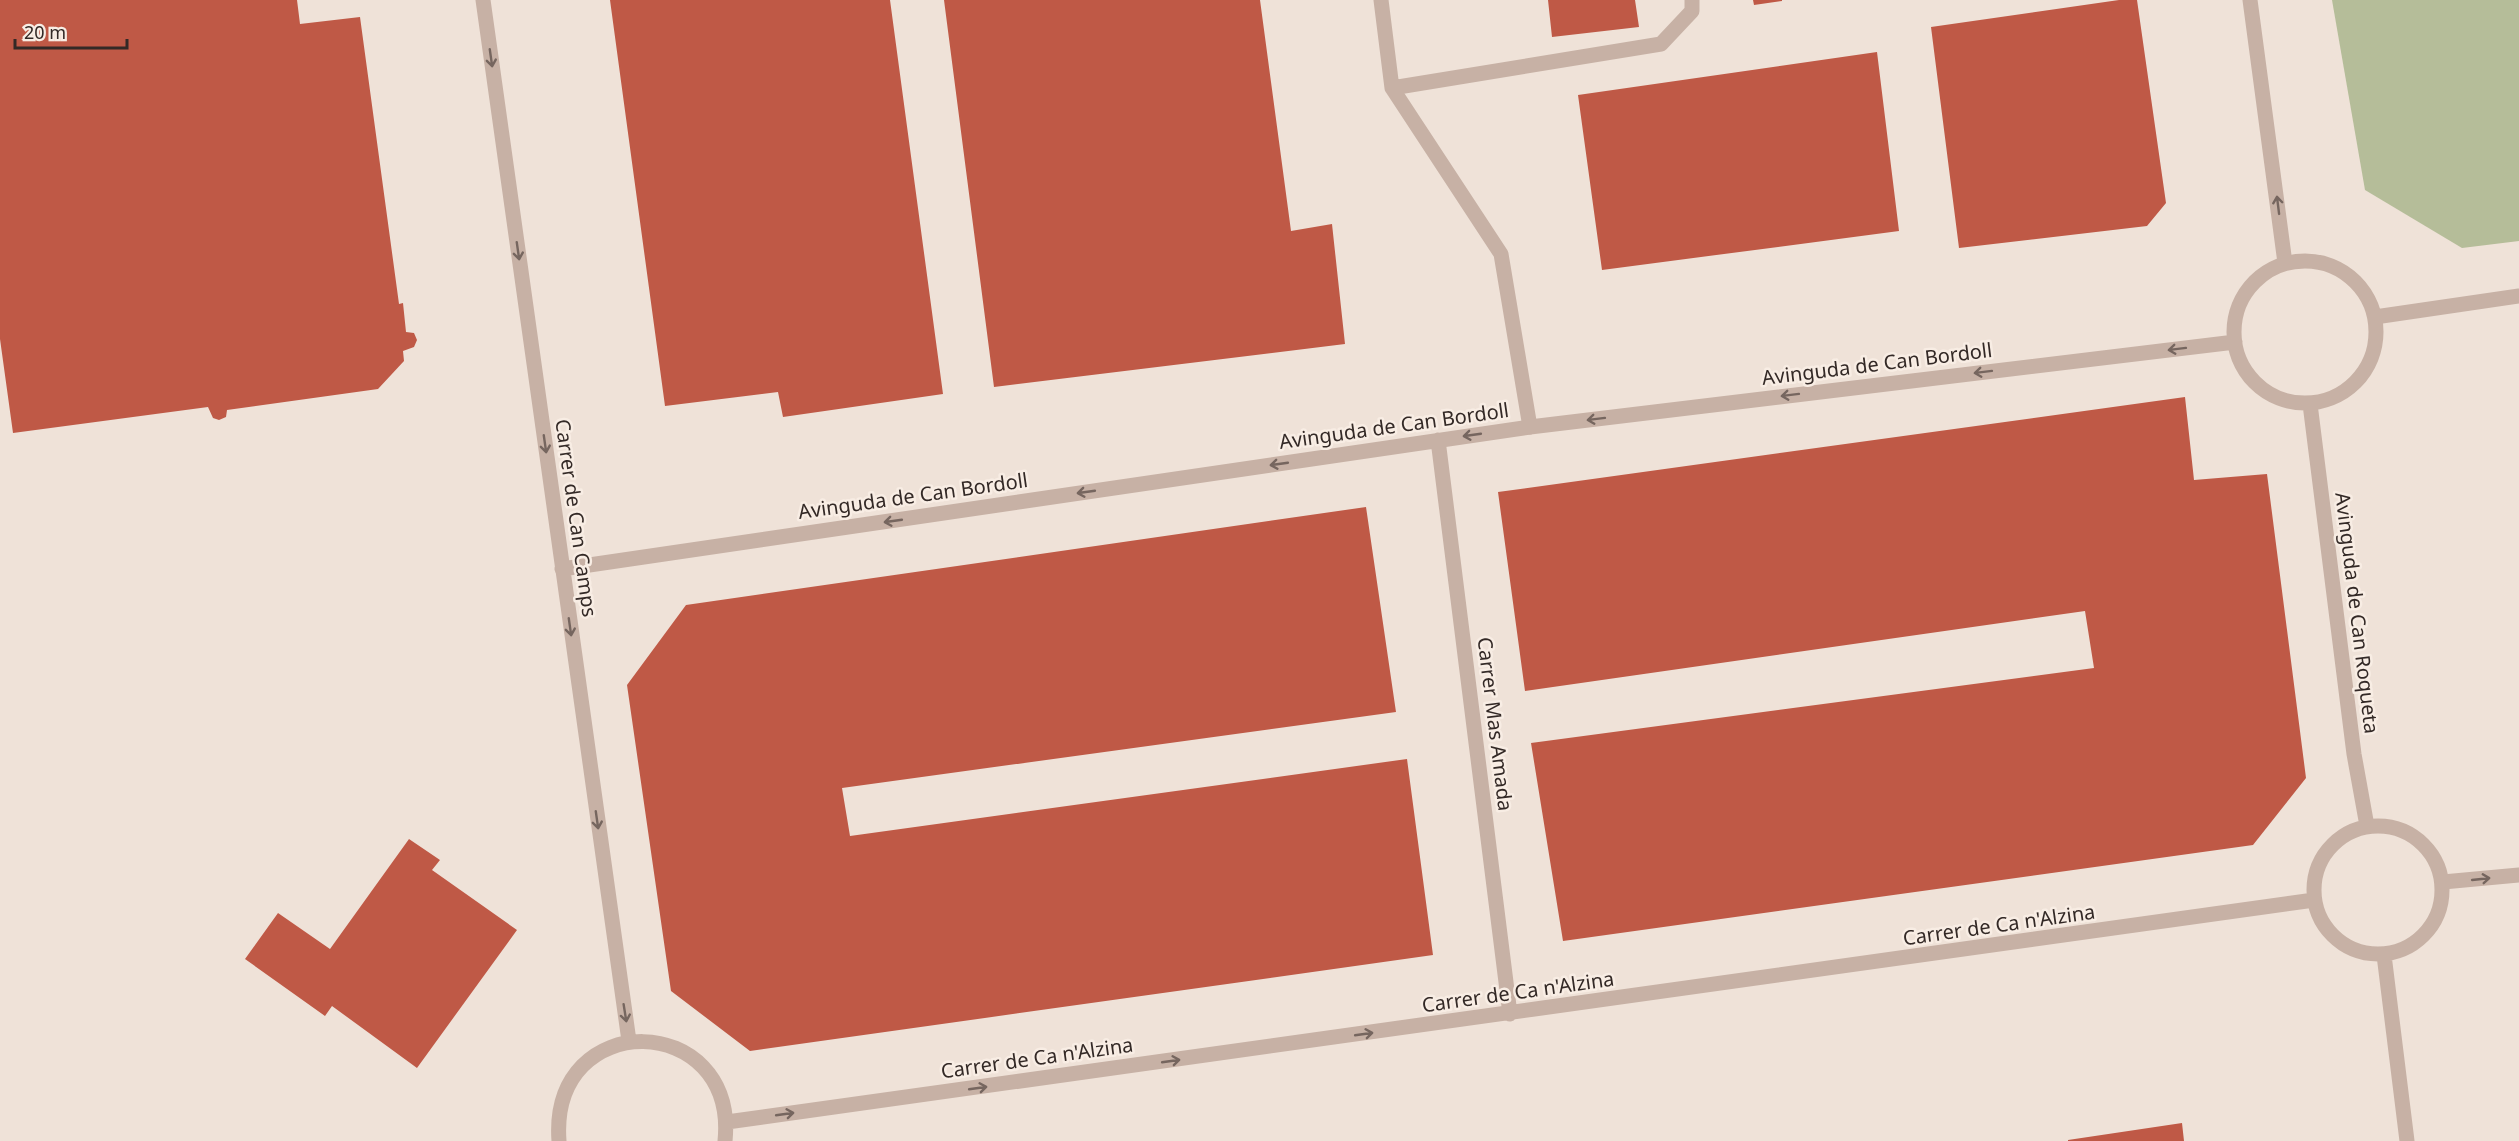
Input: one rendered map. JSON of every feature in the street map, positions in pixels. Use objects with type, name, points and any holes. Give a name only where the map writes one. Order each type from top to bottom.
[{"type":"street","name":"Carrer de Can Camps","points":[[483,0],[629,1041]]},
{"type":"street","points":[[1381,0],[1392,88],[1501,254],[1530,427]]},
{"type":"street","points":[[1392,88],[1661,44],[1692,12],[1692,0]]},
{"type":"street","points":[[2250,0],[2285,263]]},
{"type":"street","points":[[2308,260],[2330,264],[2350,276],[2366,294],[2375,317],[2376,341],[2369,365],[2354,384],[2333,398],[2310,404],[2285,401],[2263,390],[2247,374],[2236,353],[2233,331],[2237,308],[2248,288],[2265,272],[2285,263],[2308,260]]},
{"type":"street","points":[[2375,317],[2513,297]]},
{"type":"street","name":"Avinguda de Can Bordoll","points":[[562,569],[1530,427],[2235,342]]},
{"type":"street","name":"Avinguda de Can Roqueta","points":[[2310,404],[2354,754],[2367,826]]},
{"type":"street","name":"Carrer Mas Amada","points":[[1438,440],[1510,1014]]},
{"type":"street","points":[[2367,826],[2388,826],[2408,832],[2425,845],[2437,862],[2442,882],[2442,903],[2435,922],[2422,939],[2404,950],[2384,955],[2365,954],[2346,947],[2331,935],[2320,919],[2314,900],[2315,880],[2320,861],[2332,845],[2348,833],[2367,826]]},
{"type":"street","points":[[2442,882],[2519,875]]},
{"type":"street","name":"Carrer de Ca n'Alzina","points":[[727,1122],[2314,900]]},
{"type":"street","points":[[2384,955],[2407,1141]]},
{"type":"street","points":[[559,1141],[557,1117],[564,1090],[580,1066],[603,1050],[629,1041],[657,1041],[684,1051],[706,1070],[721,1094],[727,1122],[725,1141]]},
{"type":"green space","points":[[2332,0],[2519,0],[2519,241],[2462,248],[2365,190]]},
{"type":"building","points":[[0,0],[297,0],[300,24],[360,17],[399,304],[403,303],[406,332],[414,333],[417,340],[414,347],[403,351],[404,361],[378,389],[227,410],[226,417],[219,420],[213,418],[208,407],[13,433],[0,339]]},
{"type":"building","points":[[610,0],[890,0],[943,394],[783,417],[778,392],[665,406]]},
{"type":"building","points":[[944,0],[1260,0],[1291,231],[1332,224],[1345,344],[994,387]]},
{"type":"building","points":[[1548,0],[1635,0],[1639,27],[1552,37]]},
{"type":"building","points":[[1753,0],[1782,0],[1782,1],[1754,5]]},
{"type":"building","points":[[2119,0],[2137,0],[2166,203],[2147,226],[1959,248],[1931,27]]},
{"type":"building","points":[[1877,52],[1899,231],[1602,270],[1578,95]]},
{"type":"building","points":[[2185,397],[2194,480],[2267,474],[2306,778],[2253,845],[1563,941],[1531,743],[2094,668],[2085,611],[1525,691],[1498,492]]},
{"type":"building","points":[[1366,507],[1396,712],[842,788],[850,836],[1407,759],[1433,955],[750,1051],[671,991],[627,685],[686,605]]},
{"type":"building","points":[[409,839],[440,860],[432,870],[517,930],[417,1068],[332,1006],[325,1016],[245,959],[278,913],[330,949]]},
{"type":"building","points":[[2182,1123],[2184,1141],[2068,1141],[2068,1140]]}]
